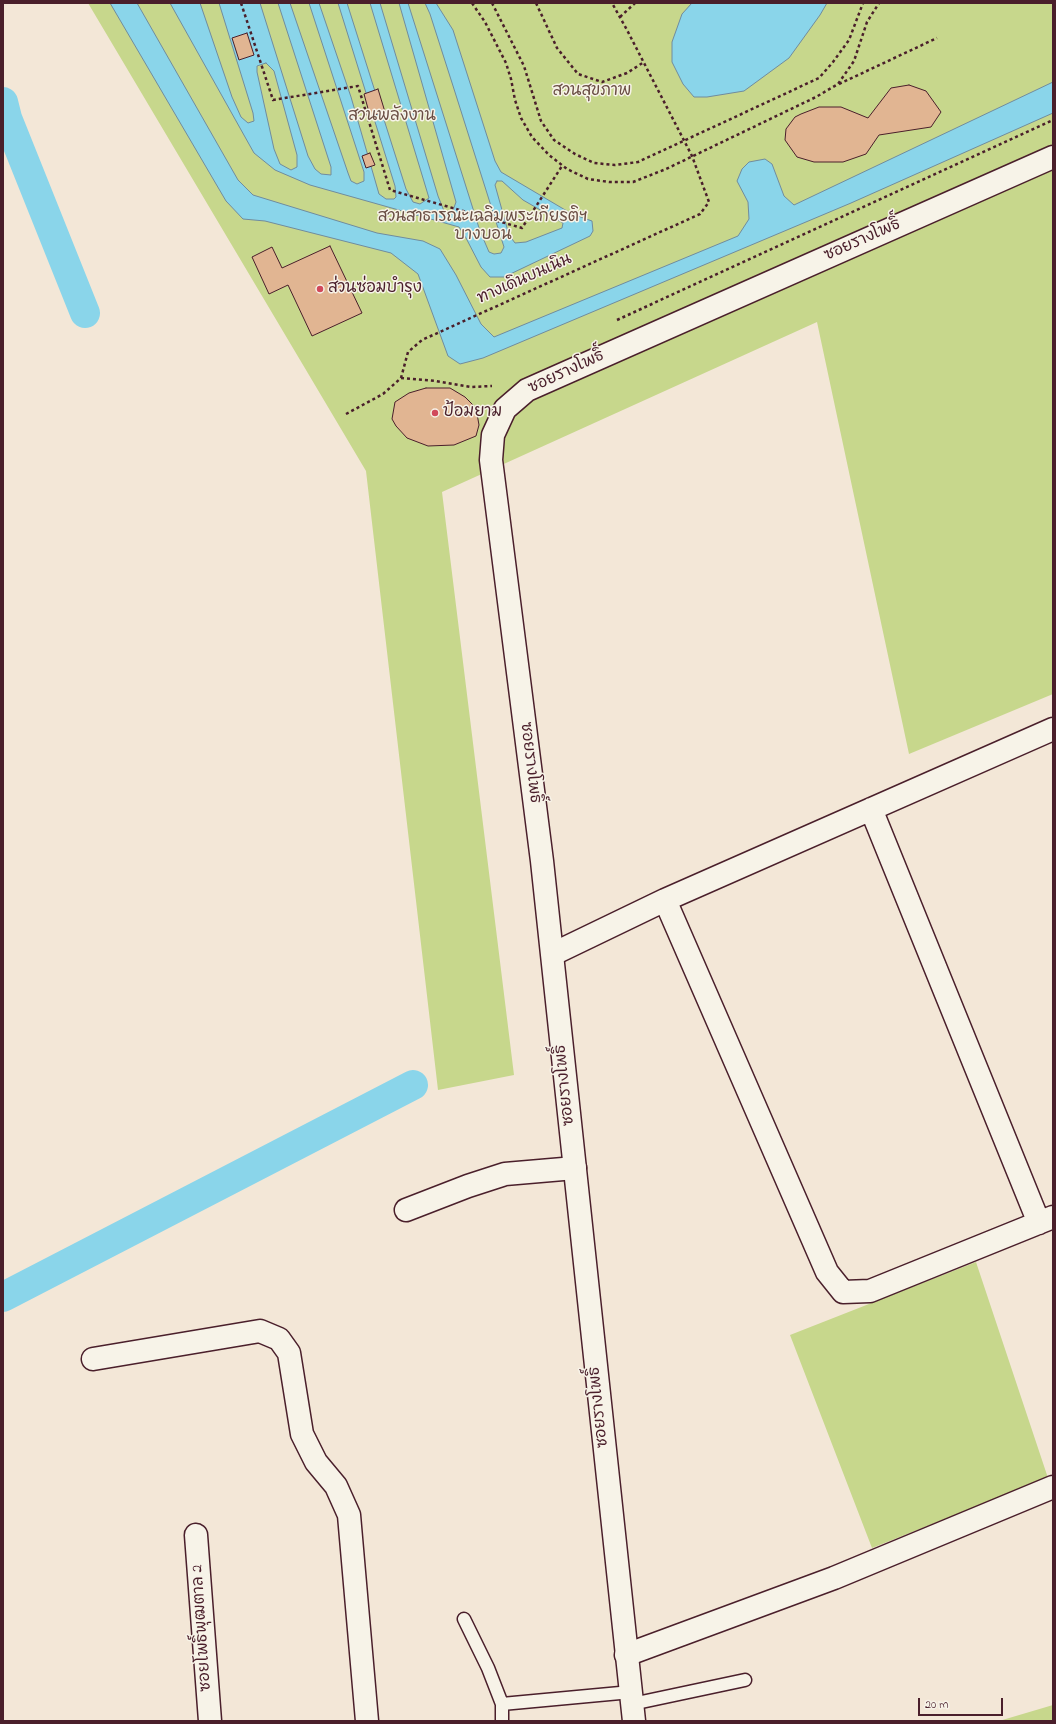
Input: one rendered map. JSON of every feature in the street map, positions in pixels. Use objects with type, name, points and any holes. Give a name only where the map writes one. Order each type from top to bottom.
[{"type":"street","name":"ซอยรางโพธิ์","points":[[632,1706],[553,954],[491,460],[493,435],[505,409],[527,390],[1053,157]]},
{"type":"street","points":[[553,954],[665,900],[1053,729]]},
{"type":"street","points":[[665,900],[827,1272],[843,1292],[870,1291],[1046,1220],[871,809]]},
{"type":"street","points":[[406,1210],[468,1186],[505,1174],[575,1168]]},
{"type":"street","points":[[93,1359],[260,1332],[279,1339],[289,1353],[302,1434],[316,1462],[336,1486],[349,1515],[367,1721]]},
{"type":"street","points":[[626,1655],[834,1578],[1053,1487]]},
{"type":"street","name":"ซอยโพธิ์พุฒตาล 2","points":[[196,1535],[210,1721]]},
{"type":"lane","points":[[464,1619],[488,1668],[502,1704],[502,1721]]},
{"type":"lane","points":[[502,1704],[632,1706],[745,1680]]},
{"type":"path","points":[[241,3],[273,100],[358,86],[390,190],[522,228],[562,166]]},
{"type":"path","points":[[472,3],[485,22],[506,63],[521,118],[532,136],[549,155],[562,166],[588,179],[609,182],[633,182],[666,169],[816,97],[838,84],[937,38]]},
{"type":"path","points":[[492,3],[524,66],[541,121],[554,140],[575,154],[594,163],[615,165],[638,162],[819,78],[849,40],[863,3]]},
{"type":"path","points":[[536,3],[557,48],[578,74],[602,82],[627,73],[644,62]]},
{"type":"path","name":"ทางเดินบนเนิน","points":[[401,378],[408,352],[422,340],[700,214],[709,202],[692,156],[612,3]]},
{"type":"path","points":[[620,17],[635,3]]},
{"type":"path","points":[[838,84],[854,62],[868,22],[879,3]]},
{"type":"path","points":[[613,321],[1053,120]]},
{"type":"path","points":[[346,414],[383,394],[401,378],[436,381],[471,387],[492,386],[497,381]]},
{"type":"green space","name":"สวนสาธารณะเฉลิมพระเกียรติฯ บางบอน","points":[[88,3],[1053,3],[1053,694],[909,754],[817,322],[442,492],[514,1075],[438,1090],[366,471]]},
{"type":"green space","points":[[976,1262],[1048,1478],[872,1548],[790,1335]]},
{"type":"green space","points":[[1053,1705],[1053,1721],[999,1721]]},
{"type":"water","points":[[110,3],[137,3],[238,180],[253,195],[377,233],[423,241],[440,249],[456,275],[481,324],[494,337],[738,236],[749,219],[748,202],[737,181],[742,169],[749,162],[765,159],[772,164],[784,196],[794,205],[1053,82],[1053,113],[851,203],[483,358],[460,364],[448,356],[418,274],[391,253],[265,221],[243,219],[226,201]]},
{"type":"water","points":[[170,3],[200,3],[232,97],[241,117],[248,123],[254,121],[253,113],[219,3],[260,3],[308,156],[315,169],[321,174],[331,175],[331,167],[278,3],[290,3],[348,173],[351,181],[357,184],[364,181],[364,172],[309,3],[319,3],[351,97],[379,194],[386,199],[394,199],[396,197],[395,186],[338,3],[347,3],[406,189],[413,202],[420,204],[429,198],[370,3],[380,3],[438,196],[444,211],[452,213],[456,202],[399,3],[408,3],[480,231],[489,252],[494,254],[501,253],[504,247],[430,14],[425,3],[436,3],[453,30],[495,161],[501,172],[572,214],[592,221],[593,231],[590,236],[504,277],[490,277],[481,267],[459,227],[310,185],[275,170],[254,153]],"holes":[[[266,63],[274,71],[297,155],[297,167],[291,170],[280,164],[274,149],[257,72],[257,66]],[[497,181],[502,181],[523,200],[563,223],[562,228],[526,242],[515,243],[509,235],[495,185]]]},
{"type":"water","points":[[692,3],[827,3],[789,58],[744,91],[707,97],[694,97],[683,84],[672,62],[672,42],[682,14]]},
{"type":"building","points":[[247,33],[254,55],[239,60],[232,38]]},
{"type":"building","points":[[909,85],[926,91],[941,112],[931,127],[879,135],[866,154],[843,162],[814,162],[797,157],[785,140],[786,129],[795,117],[801,114],[819,107],[841,107],[868,118],[891,88]]},
{"type":"building","points":[[378,89],[385,112],[370,116],[364,94]]},
{"type":"building","points":[[370,153],[375,165],[366,168],[362,156]]},
{"type":"building","name":"ส่วนซ่อมบำรุง","points":[[330,246],[362,313],[312,336],[288,285],[269,294],[252,257],[272,247],[282,268]]},
{"type":"building","name":"ป้อมยาม","points":[[426,388],[450,388],[465,397],[476,408],[479,425],[476,436],[454,445],[428,446],[407,438],[392,419],[395,402],[409,393]]},
{"type":"waterway","points":[[3,102],[7,118],[85,313]]},
{"type":"waterway","points":[[3,1297],[413,1085]]},
{"type":"place","name":"ส่วนซ่อมบำรุง","points":[[320,289]]},
{"type":"place","name":"ป้อมยาม","points":[[435,413]]},
{"type":"park label","name":"สวนสุขภาพ","points":[[592,92]]},
{"type":"park label","name":"สวนพลังงาน","points":[[392,117]]}]
